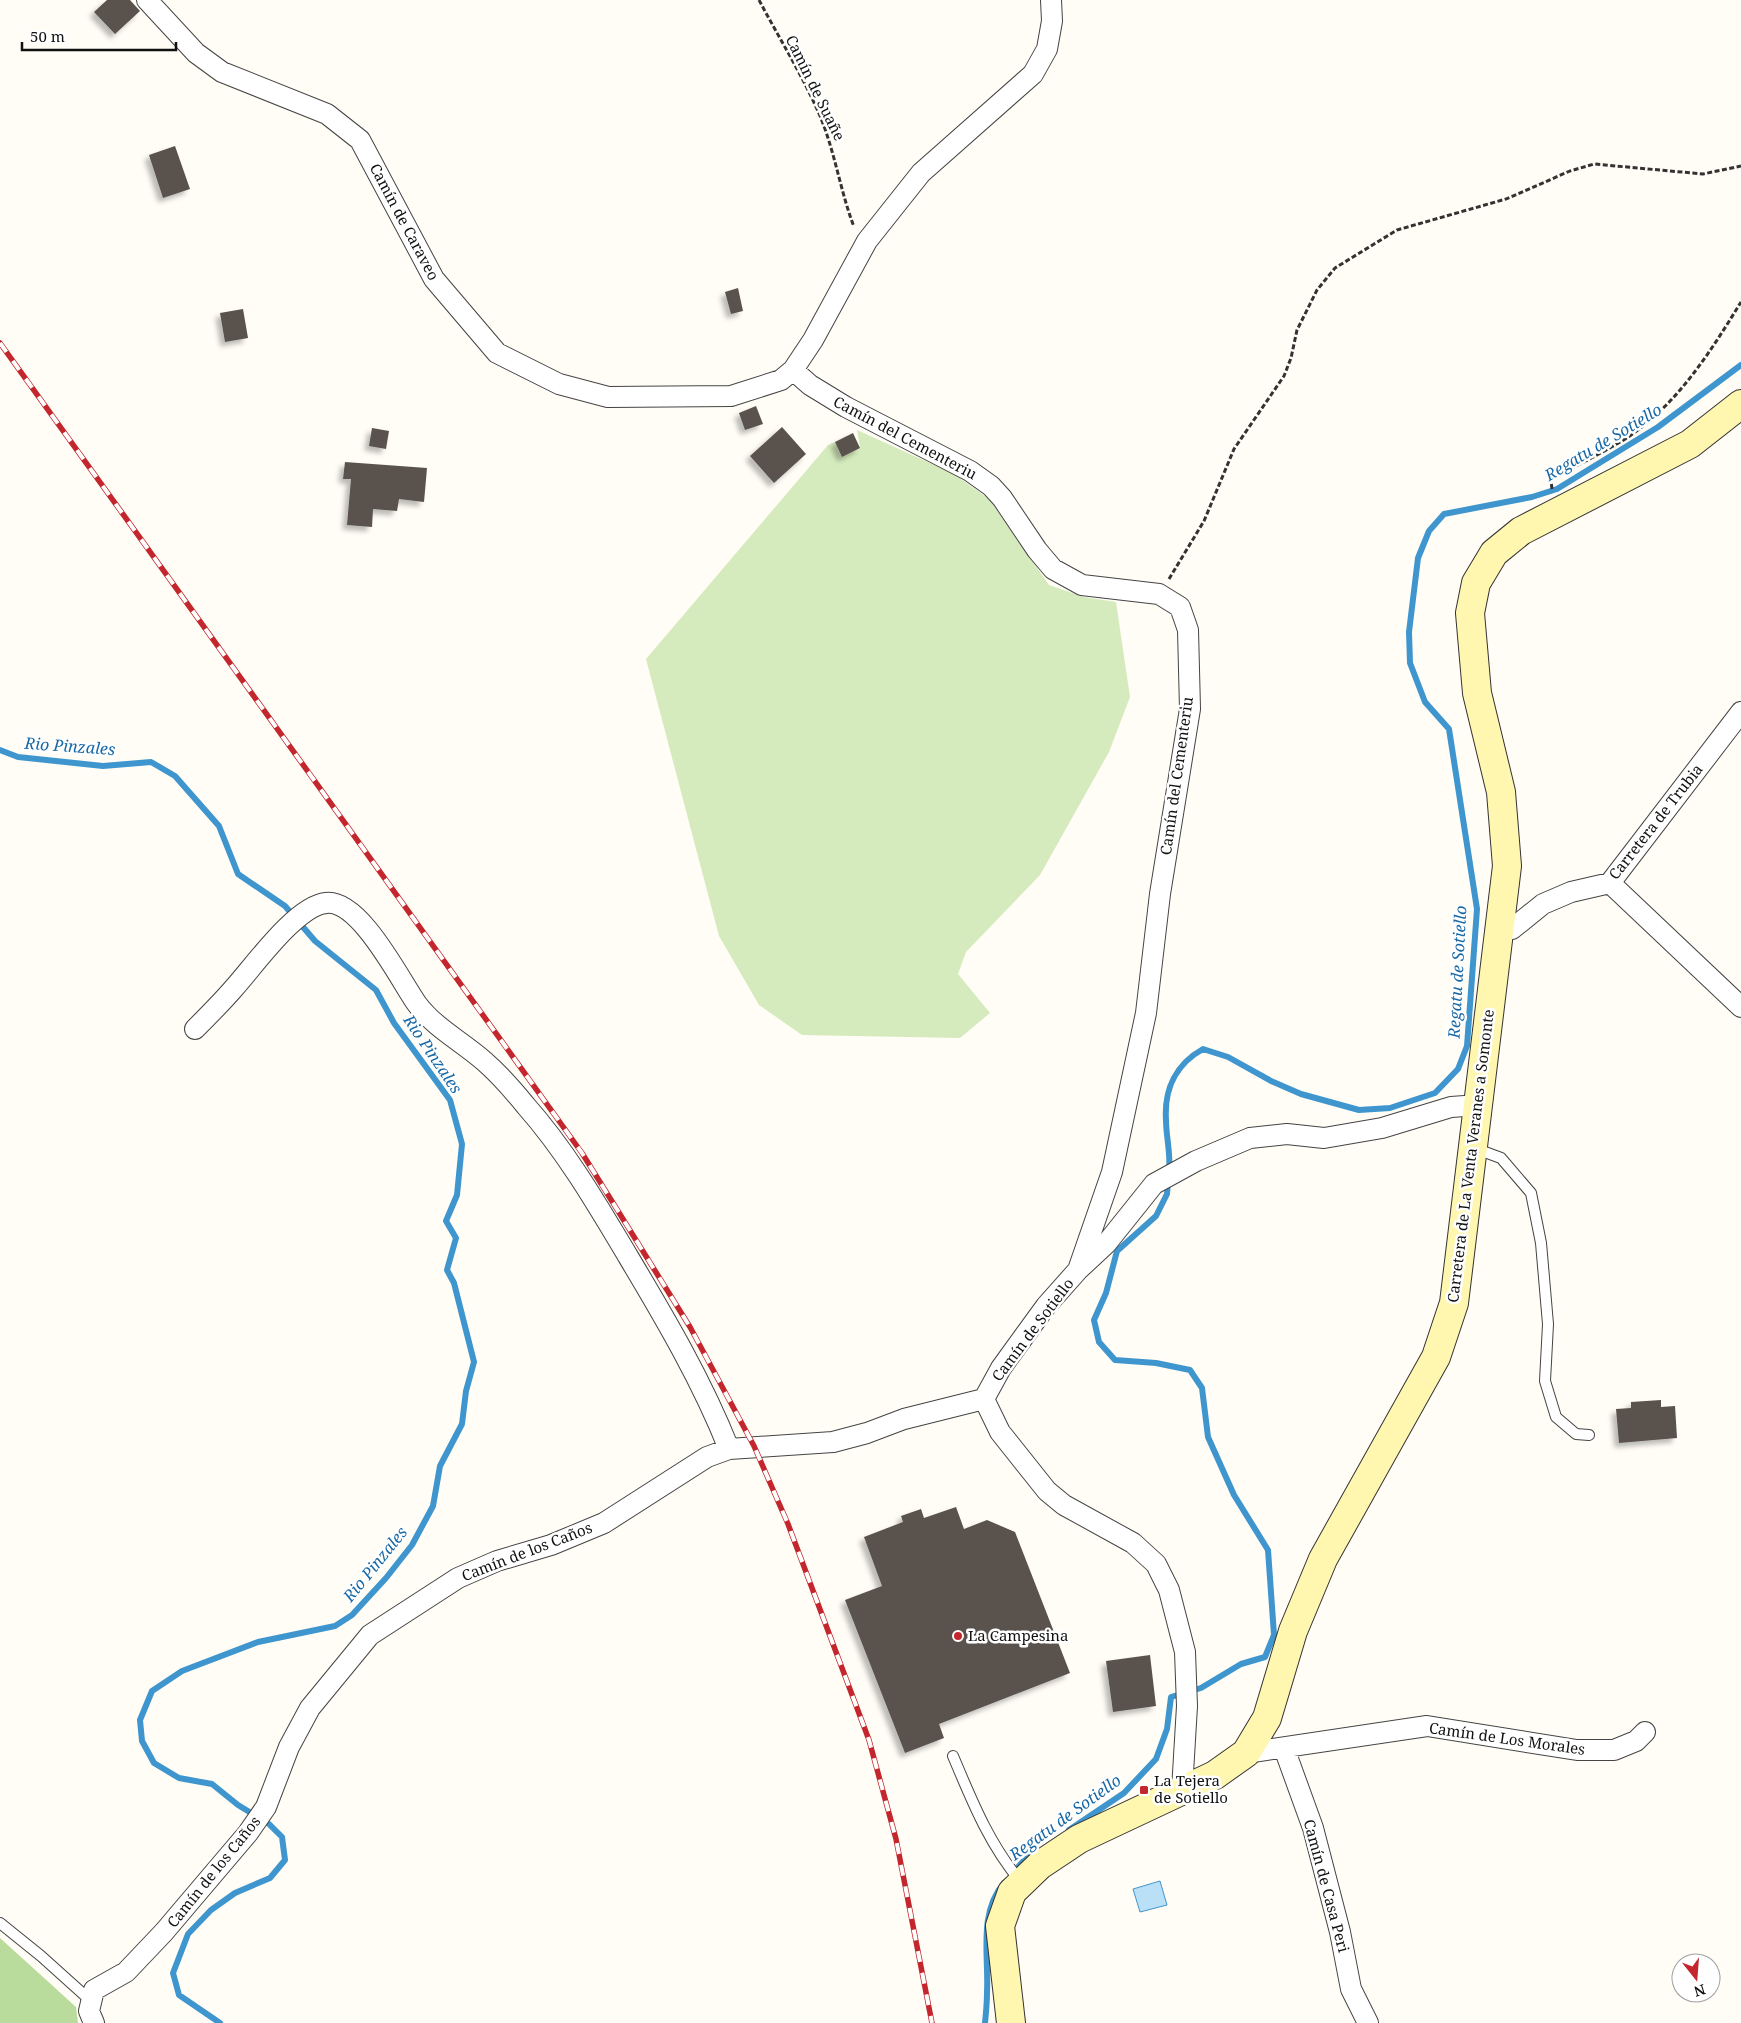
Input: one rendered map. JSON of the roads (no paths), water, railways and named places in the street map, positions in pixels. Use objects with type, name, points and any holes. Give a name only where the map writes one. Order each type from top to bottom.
[{"type":"street","name":"Camín de Caraveo","points":[[147,0],[196,53],[222,72],[327,114],[360,140],[434,280],[497,352],[559,384],[608,397],[731,396],[781,380],[793,370]]},
{"type":"street","points":[[793,370],[813,340],[867,242],[921,172],[1033,74],[1047,48],[1052,21],[1051,0]]},
{"type":"street","name":"Camín del Cementeriu","points":[[793,370],[810,385],[846,408],[970,471],[991,486],[1002,498],[1036,550],[1053,569],[1082,585],[1159,594],[1180,608],[1188,630],[1190,709],[1160,894],[1146,1013],[1112,1172],[1078,1270]]},
{"type":"street","name":"Carretera de La Venta Veranes a Somonte","points":[[1011,2023],[1000,1926],[1012,1892],[1040,1865],[1079,1839],[1214,1774],[1246,1753],[1268,1718],[1293,1631],[1323,1559],[1436,1357],[1454,1303],[1507,866],[1501,792],[1477,692],[1470,613],[1476,582],[1494,553],[1521,531],[1690,444],[1741,404]]},
{"type":"street","name":"Carretera de Trubia","points":[[1499,930],[1512,929],[1543,904],[1571,892],[1610,882],[1741,712]]},
{"type":"street","points":[[1610,882],[1741,1007]]},
{"type":"street","points":[[195,1029],[286,929],[307,911],[327,902],[344,908],[363,924],[389,959],[418,1004],[438,1027],[484,1061],[549,1133],[604,1217],[664,1318],[696,1375],[729,1448]]},
{"type":"street","name":"Camín de Sotiello","points":[[1182,1790],[1186,1696],[1185,1652],[1169,1590],[1156,1564],[1133,1543],[1064,1505],[1048,1491],[1000,1432],[984,1399],[1001,1368],[1046,1306],[1078,1270],[1106,1244],[1154,1184],[1196,1161],[1250,1138],[1287,1134],[1324,1138],[1382,1128],[1451,1107],[1479,1106]]},
{"type":"street","name":"Camín de los Caños","points":[[91,2001],[94,1990],[126,1972],[164,1932],[248,1833],[266,1806],[289,1747],[310,1708],[370,1635],[458,1578],[497,1561],[551,1545],[604,1523],[707,1457],[729,1448],[833,1442],[867,1433],[904,1419],[984,1399]]},
{"type":"street","name":"Camín de Los Morales","points":[[1246,1753],[1427,1726],[1577,1750],[1614,1750],[1636,1742],[1645,1732]]},
{"type":"street","name":"Camín de Casa Peri","points":[[1284,1748],[1313,1828],[1340,1932],[1351,1989],[1368,2023]]},
{"type":"street","points":[[91,2001],[89,2010],[94,2023]]},
{"type":"lane","points":[[1473,1148],[1501,1158],[1531,1193],[1541,1243],[1548,1324],[1545,1381],[1556,1417],[1576,1434],[1589,1435]]},
{"type":"lane","points":[[953,1756],[984,1830],[1005,1863],[1021,1883]]},
{"type":"lane","points":[[0,1923],[41,1956],[91,2001]]},
{"type":"water","points":[[1160,1881],[1167,1905],[1140,1912],[1133,1889]]},
{"type":"waterway","name":"Regatu de Sotiello","points":[[1169,1171],[1166,1126],[1167,1098],[1179,1070],[1203,1049],[1228,1057],[1271,1081],[1301,1094],[1359,1110],[1390,1108],[1435,1093],[1458,1069],[1467,1046],[1477,909],[1449,729],[1425,702],[1410,663],[1409,632],[1418,558],[1429,531],[1444,514],[1532,497],[1557,489],[1658,427],[1741,365]]},
{"type":"waterway","name":"Rio Pinzales","points":[[0,750],[18,757],[103,766],[151,762],[175,776],[219,826],[238,874],[285,906],[315,941],[376,990],[394,1023],[450,1100],[462,1144],[457,1195],[446,1221],[456,1238],[447,1270],[454,1283],[474,1362],[466,1391],[462,1424],[440,1466],[433,1506],[412,1545],[386,1578],[352,1615],[335,1626],[258,1642],[182,1671],[152,1691],[140,1720],[142,1741],[154,1763],[179,1778],[212,1784],[238,1805],[269,1824],[282,1837],[285,1860],[270,1878],[235,1893],[211,1910],[188,1934],[173,1973],[179,1995],[220,2023]]},
{"type":"waterway","name":"Regatu de Sotiello","points":[[1069,1830],[1124,1793],[1156,1759],[1167,1729],[1171,1697],[1201,1688],[1241,1664],[1265,1657],[1274,1635],[1268,1550],[1234,1495],[1208,1437],[1202,1388],[1190,1370],[1156,1363],[1115,1360],[1099,1342],[1094,1320],[1106,1293],[1117,1251],[1156,1216],[1167,1194],[1168,1181]]},
{"type":"waterway","name":"Regatu de Sotiello","points":[[1012,1874],[1024,1860],[1036,1852]]},
{"type":"waterway","name":"Regatu de Sotiello","points":[[985,2023],[987,1996],[986,1936],[988,1921],[996,1895],[1004,1883]]},
{"type":"railway","points":[[0,343],[582,1153],[690,1327],[754,1446],[788,1524],[869,1740],[896,1839],[932,2023]]},
{"type":"place","name":"La Campesina","points":[[958,1636]]},
{"type":"place","name":"La Tejera de Sotiello","points":[[1144,1790]]}]
